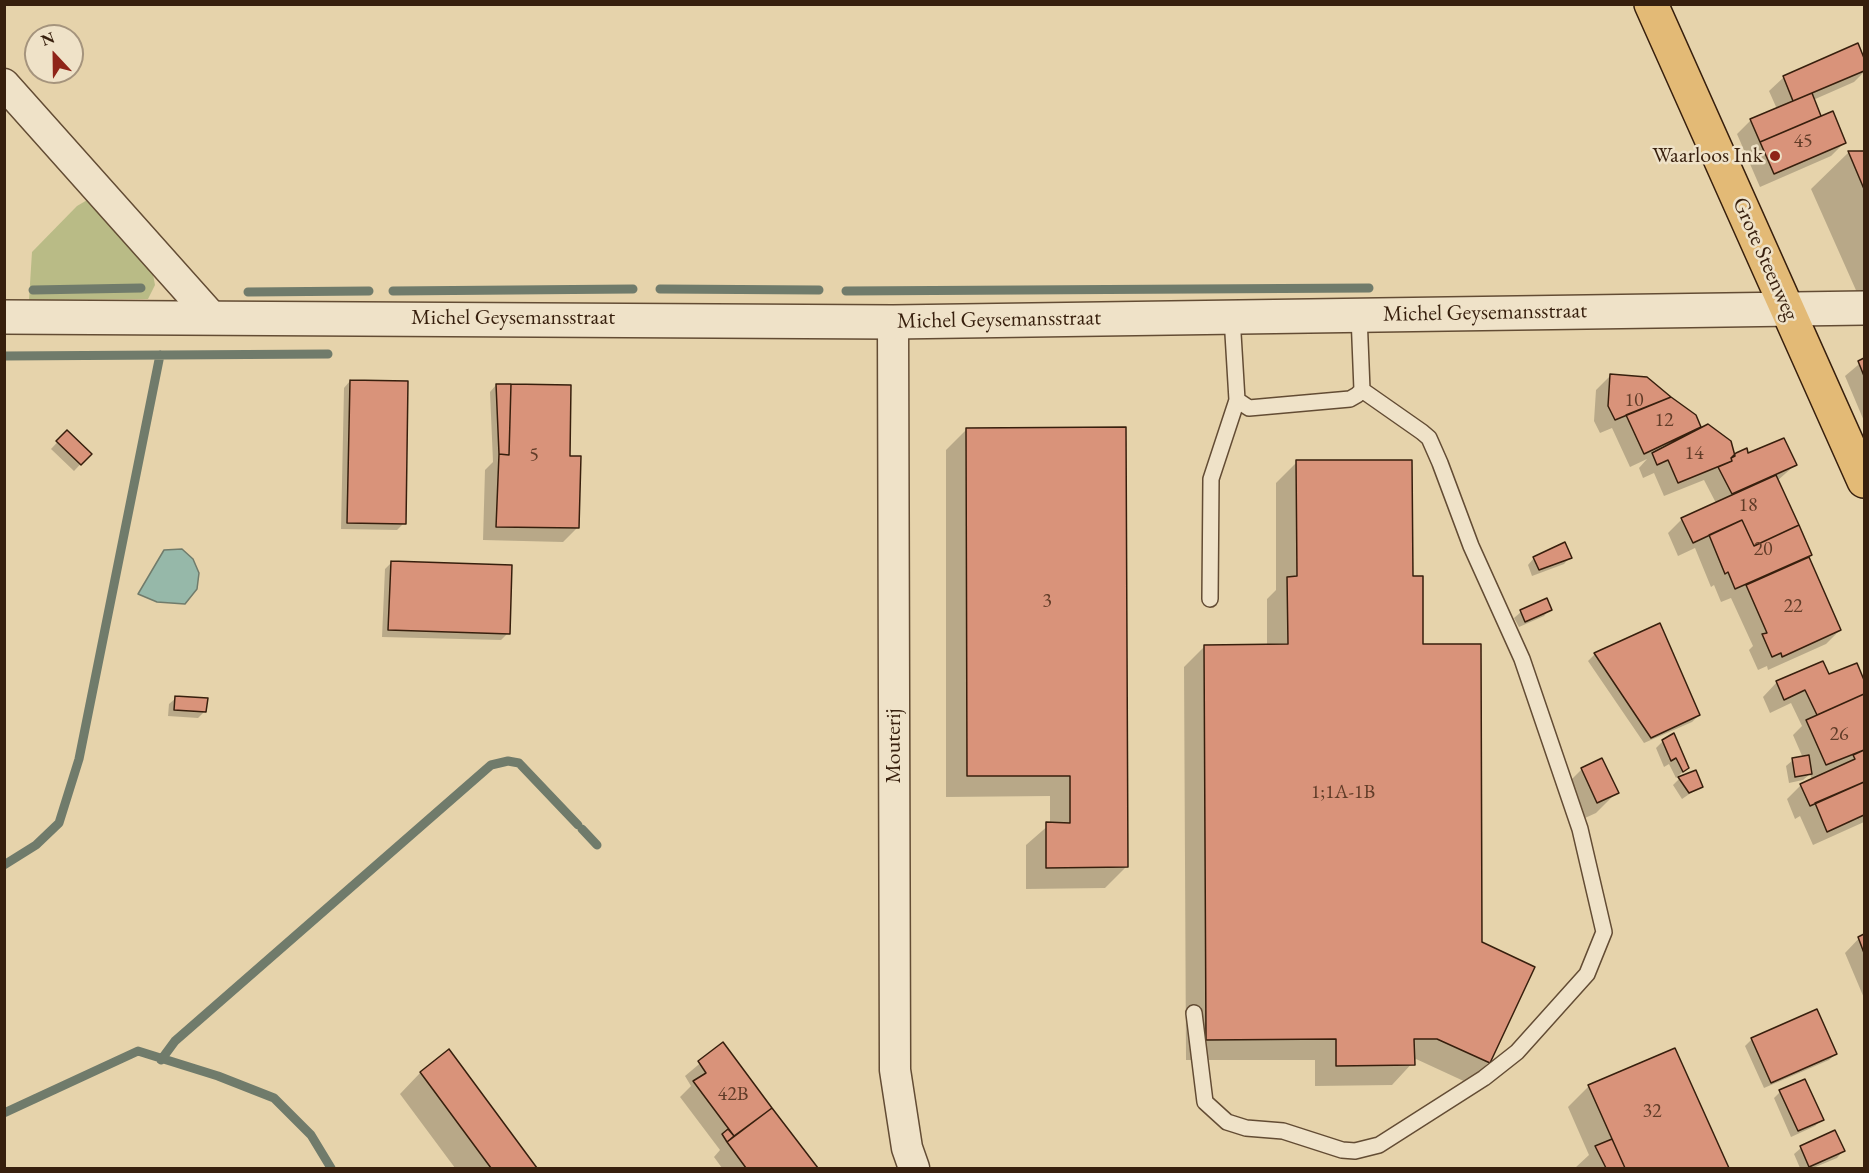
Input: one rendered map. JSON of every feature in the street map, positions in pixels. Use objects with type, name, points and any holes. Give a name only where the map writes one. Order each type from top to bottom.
[{"type":"main road","name":"Grote Steenweg","points":[[1651,4],[1864,481]]},
{"type":"street","points":[[4,84],[211,316]]},
{"type":"street","name":"Michel Geysemansstraat","points":[[4,316],[893,322],[1864,308]]},
{"type":"street","name":"Mouterij","points":[[893,322],[895,1070],[907,1148],[914,1168]]},
{"type":"lane","points":[[1359,315],[1362,390]]},
{"type":"lane","points":[[1210,599],[1211,479],[1237,400],[1232,317]]},
{"type":"lane","points":[[1237,400],[1249,408],[1350,399],[1362,390]]},
{"type":"lane","points":[[1194,1013],[1205,1102],[1227,1122],[1246,1128],[1283,1131],[1355,1151],[1379,1145],[1484,1078],[1517,1052],[1587,974],[1604,932],[1580,829],[1522,659],[1471,546],[1429,438],[1362,390]]},
{"type":"green space","points":[[89,199],[151,264],[155,285],[148,299],[29,300],[32,252],[77,206]]},
{"type":"shaded area","points":[[182,549],[193,559],[199,573],[197,589],[185,604],[157,602],[138,594],[164,550]]},
{"type":"building","points":[[1858,43],[1864,58],[1864,71],[1793,101],[1783,76]]},
{"type":"building","points":[[1812,93],[1821,116],[1760,142],[1750,119]]},
{"type":"building","points":[[1833,111],[1846,143],[1774,174],[1760,142]]},
{"type":"building","points":[[1848,151],[1864,151],[1864,189]]},
{"type":"building","points":[[1864,358],[1864,376],[1858,361]]},
{"type":"building","points":[[1610,374],[1647,377],[1671,397],[1615,420],[1608,406]]},
{"type":"building","points":[[350,380],[408,381],[406,524],[347,523]]},
{"type":"building","points":[[496,384],[511,384],[509,455],[499,454]]},
{"type":"building","points":[[511,384],[571,385],[570,456],[581,456],[579,528],[496,527],[499,454],[509,455]]},
{"type":"building","points":[[1671,397],[1696,415],[1701,427],[1644,454],[1626,415]]},
{"type":"building","points":[[1708,424],[1731,441],[1735,456],[1731,458],[1732,461],[1678,483],[1668,460],[1657,465],[1652,453]]},
{"type":"building","points":[[1126,427],[1128,867],[1046,868],[1046,822],[1070,823],[1070,776],[967,776],[966,428]]},
{"type":"building","points":[[67,430],[92,454],[81,465],[56,441]]},
{"type":"building","points":[[1784,438],[1797,465],[1732,494],[1718,467],[1732,461],[1731,458],[1736,453],[1747,448],[1748,453]]},
{"type":"building","points":[[1296,460],[1412,460],[1413,576],[1423,576],[1423,644],[1481,644],[1482,942],[1535,967],[1490,1063],[1437,1039],[1414,1039],[1415,1065],[1336,1066],[1336,1039],[1206,1040],[1204,645],[1288,644],[1287,577],[1297,576]]},
{"type":"building","points":[[1776,475],[1799,525],[1754,546],[1742,520],[1693,543],[1681,518]]},
{"type":"building","points":[[1742,520],[1754,546],[1799,525],[1812,555],[1735,589],[1728,572],[1725,574],[1709,535]]},
{"type":"building","points":[[1565,542],[1572,558],[1539,570],[1533,557]]},
{"type":"building","points":[[1809,557],[1841,630],[1782,657],[1781,653],[1772,657],[1762,634],[1767,633],[1746,585]]},
{"type":"building","points":[[391,561],[512,565],[510,634],[388,630]]},
{"type":"building","points":[[1547,598],[1552,610],[1525,622],[1520,610]]},
{"type":"building","points":[[1660,623],[1700,715],[1651,738],[1594,653]]},
{"type":"building","points":[[1823,661],[1829,674],[1857,663],[1864,680],[1864,694],[1817,715],[1805,690],[1784,700],[1776,681]]},
{"type":"building","points":[[1864,694],[1864,750],[1826,765],[1806,720]]},
{"type":"building","points":[[175,696],[208,698],[206,712],[174,710]]},
{"type":"building","points":[[1674,733],[1689,768],[1683,772],[1676,758],[1671,761],[1662,740]]},
{"type":"building","points":[[1864,750],[1864,782],[1810,806],[1800,784],[1855,759],[1853,755]]},
{"type":"building","points":[[1809,755],[1812,774],[1795,777],[1792,758]]},
{"type":"building","points":[[1602,758],[1619,793],[1597,803],[1581,768]]},
{"type":"building","points":[[1696,770],[1703,787],[1689,793],[1678,777]]},
{"type":"building","points":[[1864,782],[1864,815],[1827,832],[1815,803]]},
{"type":"building","points":[[1864,934],[1864,953],[1858,937]]},
{"type":"building","points":[[1817,1009],[1837,1054],[1771,1083],[1751,1038]]},
{"type":"building","points":[[723,1042],[772,1108],[734,1136],[693,1081],[706,1073],[698,1061]]},
{"type":"building","points":[[1675,1048],[1729,1168],[1625,1168],[1588,1085]]},
{"type":"building","points":[[449,1049],[537,1168],[491,1168],[420,1072]]},
{"type":"building","points":[[1805,1079],[1824,1120],[1798,1131],[1779,1090]]},
{"type":"building","points":[[772,1108],[818,1168],[746,1168],[727,1142]]},
{"type":"building","points":[[728,1129],[734,1136],[727,1142],[722,1134]]},
{"type":"building","points":[[1835,1130],[1845,1151],[1809,1167],[1800,1146]]},
{"type":"building","points":[[1612,1139],[1625,1168],[1606,1168],[1595,1146]]},
{"type":"waterway","points":[[33,290],[141,288]]},
{"type":"waterway","points":[[846,291],[1369,288]]},
{"type":"waterway","points":[[393,291],[633,289]]},
{"type":"waterway","points":[[660,289],[819,290]]},
{"type":"waterway","points":[[248,292],[369,291]]},
{"type":"waterway","points":[[4,356],[328,354]]},
{"type":"waterway","points":[[4,865],[36,845],[59,823],[79,759],[160,355]]},
{"type":"waterway","points":[[161,1060],[175,1041],[491,765],[508,761],[519,763],[578,825]]},
{"type":"waterway","points":[[582,829],[597,845]]},
{"type":"waterway","points":[[4,1113],[138,1051],[218,1076],[274,1098],[311,1135],[331,1168]]},
{"type":"place","name":"Waarloos Ink","points":[[1775,156]]}]
